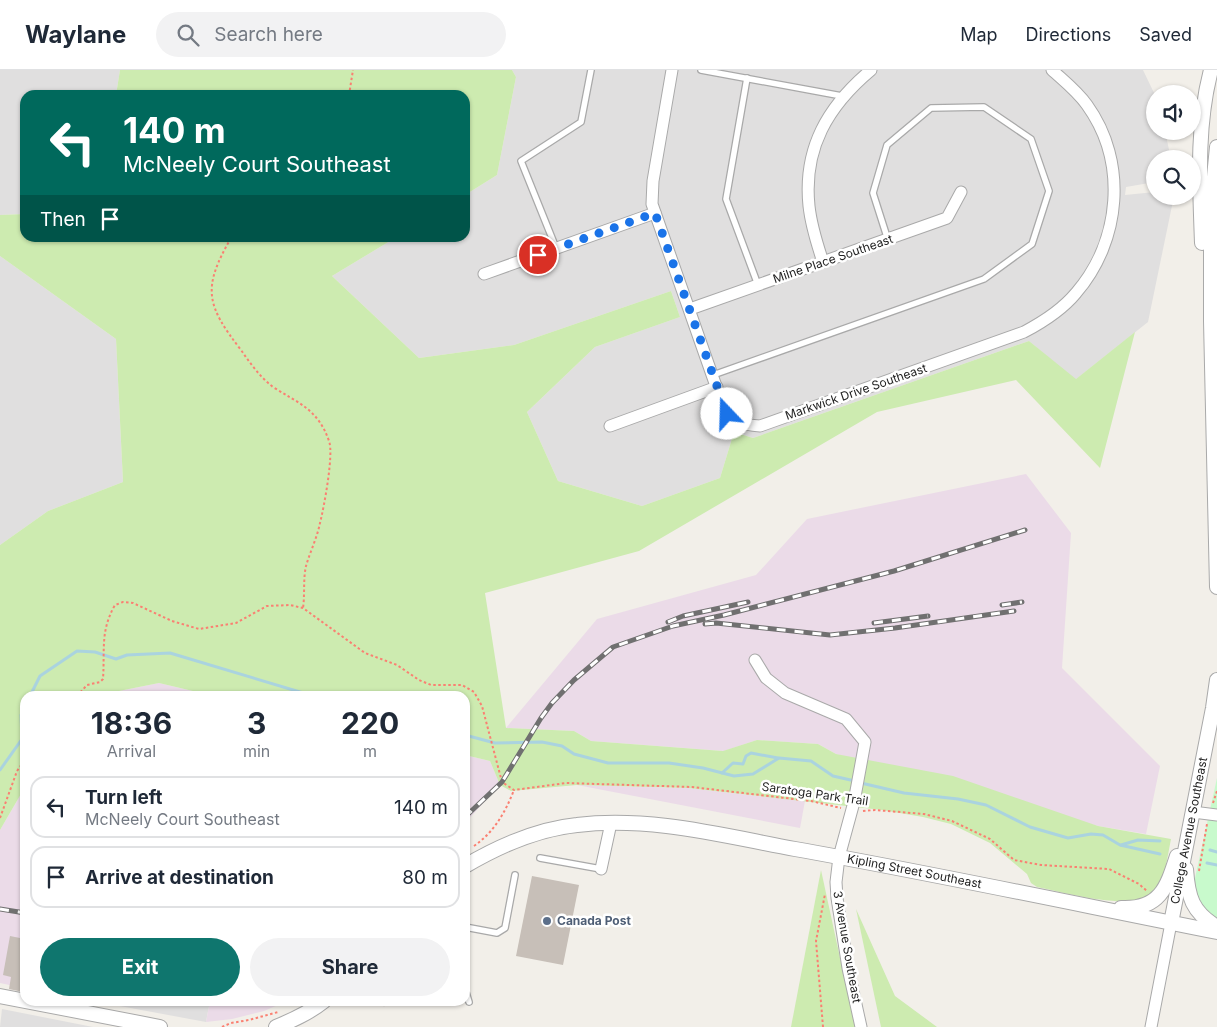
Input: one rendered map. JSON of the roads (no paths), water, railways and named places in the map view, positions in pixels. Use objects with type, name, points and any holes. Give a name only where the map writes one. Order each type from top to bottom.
[{"type":"street","name":"Markwick Drive Southeast","points":[[672,70],[652,189],[652,204],[727,414],[732,419],[744,424],[760,426],[1024,332],[1041,323],[1065,304],[1085,283],[1103,249],[1113,216],[1114,191],[1108,148],[1094,116],[1079,95],[1052,70]]},
{"type":"street","points":[[823,262],[814,233],[809,207],[809,176],[815,148],[827,118],[842,96],[871,70]]},
{"type":"street","points":[[1210,70],[1201,121],[1200,171],[1204,284],[1211,321]]},
{"type":"street","points":[[1217,147],[1212,207],[1211,321],[1217,587]]},
{"type":"street","name":"Milne Place Southeast","points":[[690,309],[946,218],[961,192]]},
{"type":"street","points":[[484,274],[655,213]]},
{"type":"street","points":[[610,426],[717,387]]},
{"type":"street","name":"3 Avenue Southeast","points":[[755,660],[766,678],[785,693],[846,719],[865,742],[853,806],[839,857],[836,882],[848,968],[861,1027]]},
{"type":"street","name":"College Avenue Southeast","points":[[1172,922],[1214,708],[1217,680]]},
{"type":"street","points":[[1098,908],[1127,909],[1141,906],[1156,899],[1164,890],[1192,817],[1217,815]]},
{"type":"street","points":[[602,869],[611,823]]},
{"type":"street","name":"Kipling Street Southeast","points":[[470,863],[513,841],[542,832],[576,825],[638,823],[668,826],[839,857],[1217,932]]},
{"type":"street","points":[[1185,853],[1189,893],[1192,903],[1199,914],[1217,927]]},
{"type":"street","points":[[1151,1027],[1172,922]]},
{"type":"street","points":[[0,996],[20,999]]},
{"type":"street","points":[[64,1006],[160,1027]]},
{"type":"street","points":[[276,1027],[318,1006]]},
{"type":"lane","points":[[556,248],[521,161],[581,122],[591,70]]},
{"type":"lane","points":[[701,70],[842,96]]},
{"type":"lane","points":[[747,78],[726,199],[758,285]]},
{"type":"lane","points":[[713,375],[984,279],[1032,244],[1049,191],[1031,139],[984,107],[931,108],[887,145],[873,193],[888,240]]},
{"type":"lane","points":[[540,858],[602,869]]},
{"type":"lane","points":[[470,928],[497,933],[505,928],[515,875]]},
{"type":"waterway","points":[[32,691],[40,676],[77,651],[95,652],[116,659],[127,655],[170,653],[297,691]]},
{"type":"waterway","points":[[470,736],[495,743],[542,742],[562,746],[574,754],[608,763],[669,763],[703,768],[734,776],[753,774],[779,758],[811,761],[833,776],[855,781]]},
{"type":"waterway","points":[[0,770],[20,742]]},
{"type":"waterway","points":[[722,773],[733,763],[743,764],[746,756],[751,753],[778,758]]},
{"type":"waterway","points":[[861,783],[904,793],[958,799],[986,805],[1030,827],[1068,838],[1091,834],[1103,835],[1120,845],[1160,854]]},
{"type":"waterway","points":[[1121,845],[1138,840],[1160,841]]},
{"type":"waterway","points":[[1210,850],[1217,852]]},
{"type":"waterway","points":[[1207,863],[1217,865]]},
{"type":"railway","points":[[470,812],[502,782],[552,703],[574,680],[613,647],[673,626],[724,615],[894,571],[1025,530]]},
{"type":"railway","points":[[668,622],[683,616],[748,602]]},
{"type":"railway","points":[[1002,605],[1022,602]]},
{"type":"railway","points":[[705,624],[716,623],[830,635],[1014,611]]},
{"type":"railway","points":[[874,623],[928,616]]},
{"type":"railway","points":[[0,909],[20,912]]},
{"type":"place","name":"Canada Post","points":[[547,921]]}]
